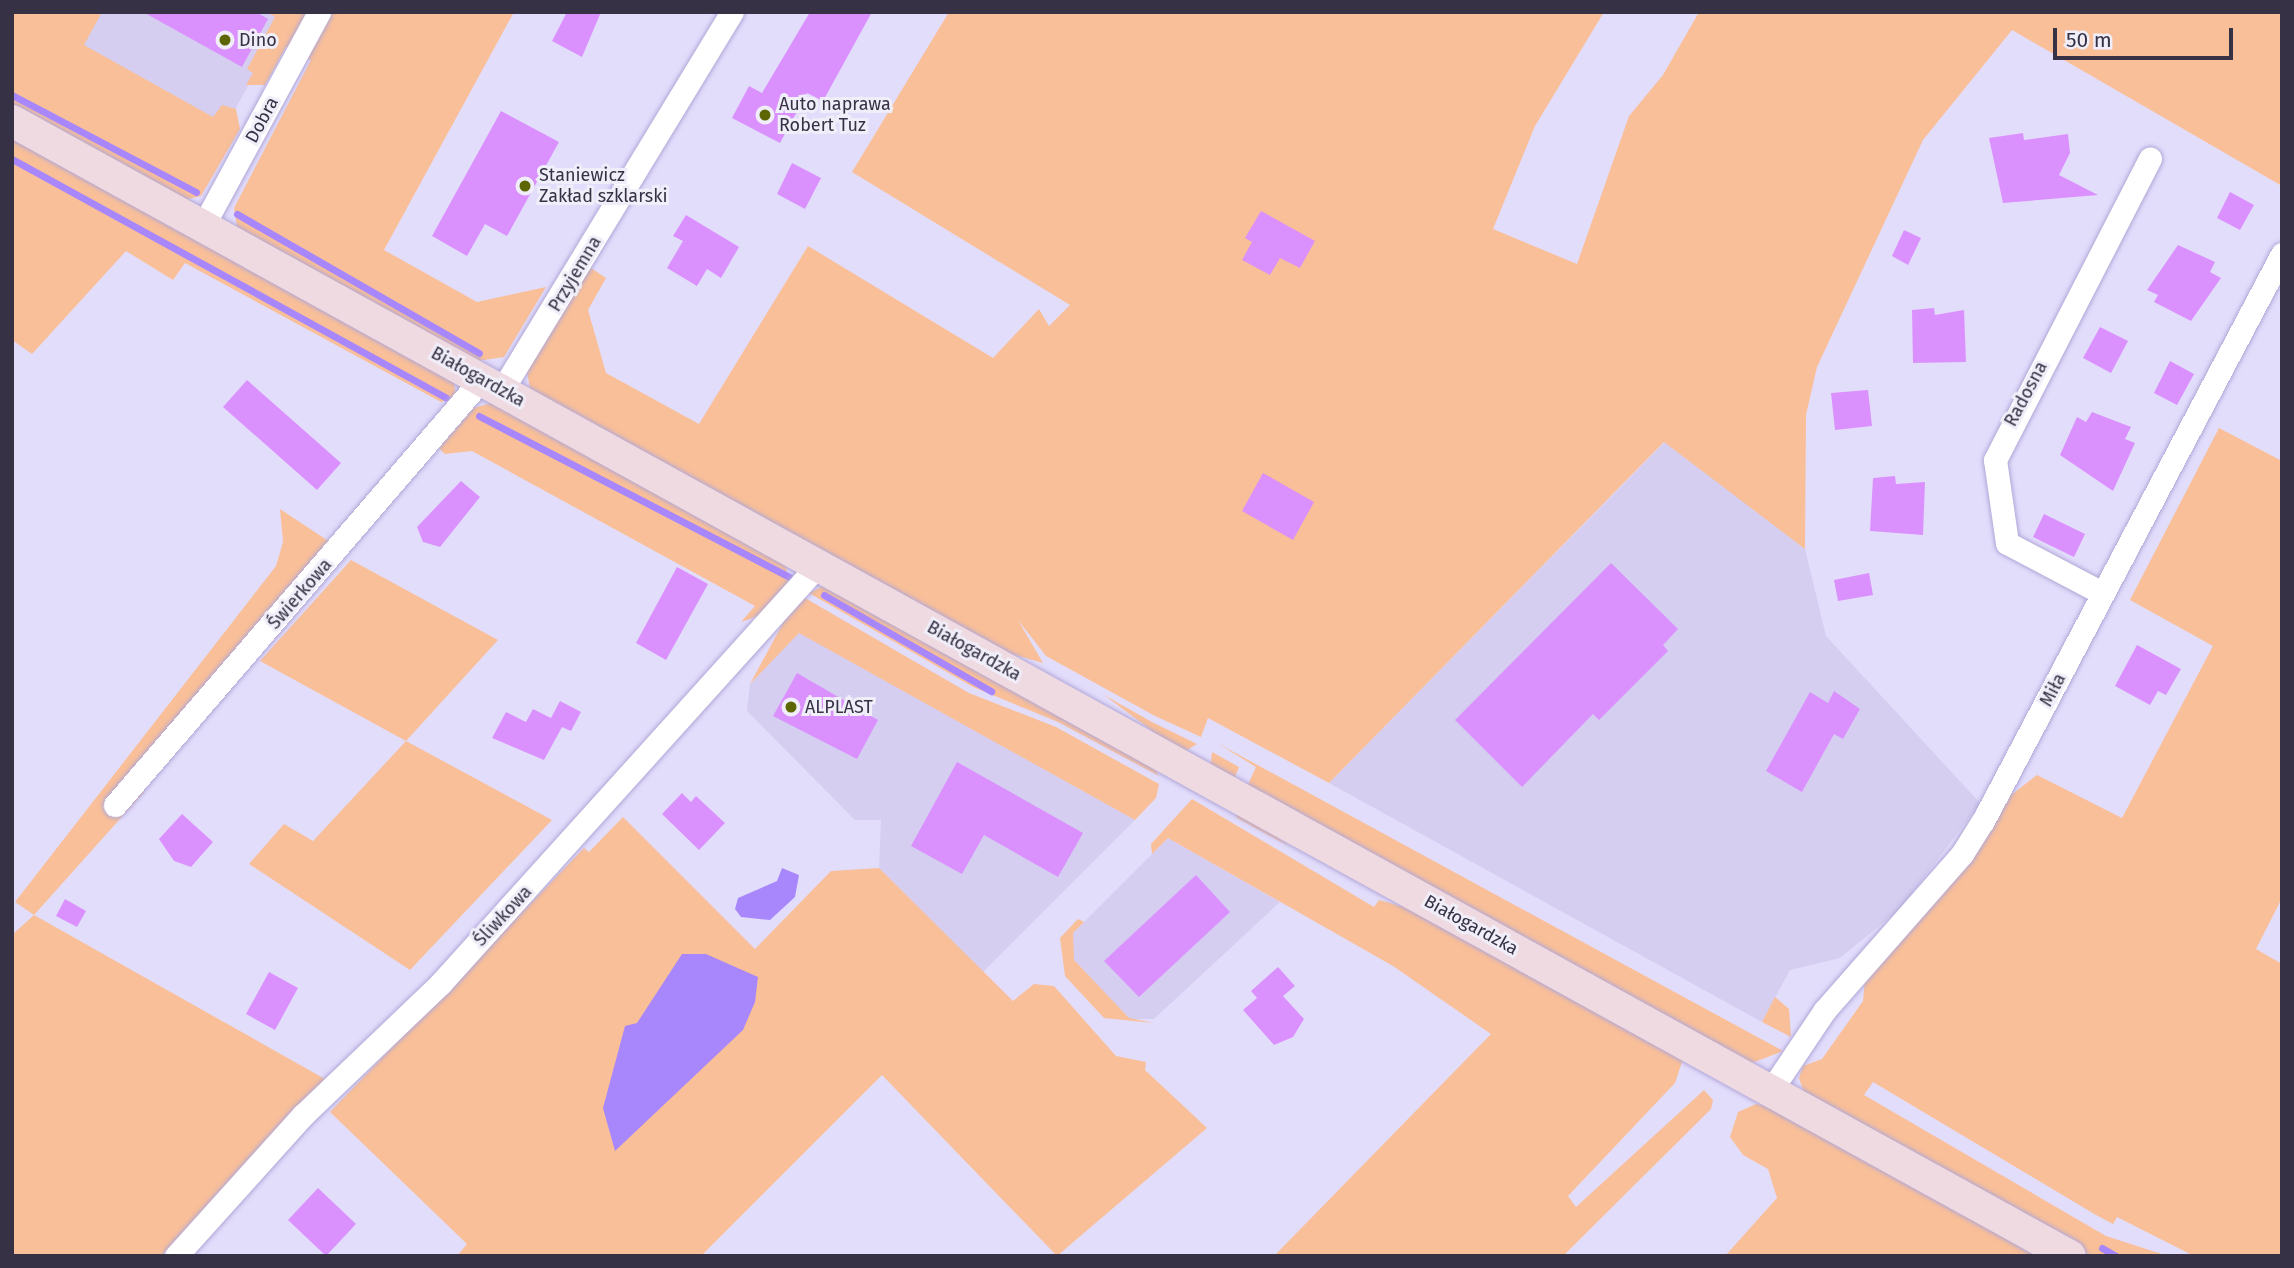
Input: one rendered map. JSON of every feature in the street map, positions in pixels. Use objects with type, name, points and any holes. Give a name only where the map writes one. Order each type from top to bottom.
[{"type":"main road","name":"Białogardzka","points":[[12,121],[2070,1256]]},
{"type":"street","name":"Dobra","points":[[203,226],[319,12]]},
{"type":"street","name":"Przyjemna","points":[[492,384],[732,12]]},
{"type":"street","name":"Radosna","points":[[2102,593],[2007,543],[1995,460],[2150,159]]},
{"type":"street","name":"Miła","points":[[1771,1090],[1824,1011],[1962,855],[2282,254]]},
{"type":"street","name":"Świerkowa","points":[[115,805],[492,384]]},
{"type":"street","name":"Śliwkowa","points":[[176,1256],[303,1115],[492,928],[818,565]]},
{"type":"shaded area","points":[[12,12],[102,12],[84,45],[213,117],[222,105],[236,109],[240,129],[201,196],[180,201],[12,109]]},
{"type":"shaded area","points":[[98,12],[281,12],[284,21],[232,115],[171,133],[65,74]]},
{"type":"shaded area","points":[[267,12],[514,12],[384,250],[477,302],[546,287],[504,357],[477,361],[238,233],[234,208],[311,60],[286,47],[265,85],[246,85],[253,73],[247,69],[275,17]]},
{"type":"shaded area","points":[[949,12],[1604,12],[1535,126],[1493,229],[1577,264],[1629,116],[1663,75],[1699,12],[2282,12],[2282,186],[2012,30],[1923,140],[1817,367],[1806,415],[1805,549],[1664,442],[1329,783],[1208,718],[1201,737],[1155,716],[1046,656],[1018,620],[1043,663],[994,649],[531,394],[527,372],[588,266],[606,278],[588,310],[606,373],[699,424],[808,246],[993,358],[1039,309],[1049,326],[1070,305],[852,172]]},
{"type":"shaded area","points":[[12,134],[454,382],[456,396],[441,402],[185,263],[173,280],[126,251],[32,354],[12,340]]},
{"type":"shaded area","points":[[491,403],[784,559],[790,583],[767,613],[741,622],[755,606],[472,451],[445,454],[439,448],[474,408]]},
{"type":"shaded area","points":[[2219,428],[2282,461],[2282,898],[2256,949],[2282,964],[2282,1256],[2194,1256],[2117,1217],[2113,1224],[2096,1215],[1873,1082],[1864,1095],[2106,1236],[2168,1256],[2091,1256],[1829,1110],[1803,1090],[1799,1078],[1803,1066],[1822,1059],[1863,1001],[1865,979],[1970,861],[2006,799],[2037,775],[2122,818],[2213,646],[2130,600]]},
{"type":"shaded area","points":[[1665,442],[1805,549],[1826,636],[1980,803],[1901,908],[1840,958],[1790,970],[1762,1022],[1329,783]]},
{"type":"shaded area","points":[[280,509],[336,546],[140,785],[145,791],[34,915],[15,902],[276,566],[283,542]]},
{"type":"shaded area","points":[[351,560],[498,640],[406,741],[260,661]]},
{"type":"shaded area","points":[[823,586],[1149,761],[1159,776],[1058,722],[973,687],[809,593]]},
{"type":"shaded area","points":[[805,598],[969,693],[1056,727],[1159,784],[1156,798],[1135,820],[799,633],[750,684],[783,623]]},
{"type":"shaded area","points":[[798,632],[1135,820],[983,972],[879,868],[881,820],[855,820],[747,711],[750,684]]},
{"type":"shaded area","points":[[1104,695],[1152,722],[1197,744],[1182,753]]},
{"type":"shaded area","points":[[406,741],[552,820],[410,970],[249,864],[284,824],[313,841]]},
{"type":"shaded area","points":[[1217,743],[1783,1051],[1752,1063],[1246,789],[1256,767]]},
{"type":"shaded area","points":[[1212,752],[1239,767],[1233,782],[1210,769]]},
{"type":"shaded area","points":[[1192,799],[1374,907],[1379,900],[1423,912],[1683,1059],[1675,1083],[1568,1196],[1576,1207],[1704,1090],[1713,1100],[1711,1109],[1563,1256],[1274,1256],[1491,1034],[1393,966],[1168,838],[1152,854],[1151,844]]},
{"type":"shaded area","points":[[1234,811],[1245,814],[1290,847],[1237,818]]},
{"type":"shaded area","points":[[623,817],[755,949],[831,871],[879,868],[1013,1001],[1034,984],[1054,986],[1116,1056],[1146,1062],[1145,1070],[1207,1128],[1057,1256],[882,1075],[701,1256],[457,1256],[467,1244],[330,1112],[584,848],[589,852]]},
{"type":"shaded area","points":[[1168,838],[1280,902],[1154,1019],[1129,1019],[1073,960],[1073,933]]},
{"type":"shaded area","points":[[782,868],[799,875],[795,897],[770,920],[741,917],[735,909],[738,898],[777,881]]},
{"type":"shaded area","points":[[34,915],[325,1079],[161,1256],[12,1256],[12,935]]},
{"type":"shaded area","points":[[1078,919],[1084,922],[1073,933],[1074,960],[1129,1018],[1154,1023],[1104,1018],[1065,976],[1060,938]]},
{"type":"shaded area","points":[[682,954],[706,954],[758,977],[755,1002],[743,1030],[615,1151],[603,1108],[625,1026],[637,1023]]},
{"type":"shaded area","points":[[1775,997],[1789,1009],[1791,1037],[1762,1022]]},
{"type":"shaded area","points":[[1756,1104],[1778,1108],[2045,1256],[1725,1256],[1777,1198],[1768,1169],[1743,1155],[1730,1137],[1738,1112]]},
{"type":"building","name":"Dino","points":[[143,12],[256,12],[268,19],[242,67]]},
{"type":"building","points":[[567,12],[601,12],[582,57],[552,41]]},
{"type":"building","points":[[810,12],[872,12],[823,101],[807,93],[780,143],[732,118],[749,86],[762,93]]},
{"type":"building","points":[[501,111],[559,142],[507,236],[485,224],[467,256],[432,236]]},
{"type":"building","points":[[2023,133],[2024,140],[2068,134],[2070,153],[2059,175],[2098,195],[2003,203],[1989,138]]},
{"type":"building","points":[[792,163],[821,178],[805,209],[777,194]]},
{"type":"building","points":[[2230,192],[2254,205],[2240,230],[2217,218]]},
{"type":"building","points":[[1261,211],[1315,241],[1300,268],[1280,258],[1270,275],[1242,260],[1252,242],[1245,238]]},
{"type":"building","points":[[686,215],[739,247],[721,278],[707,269],[697,286],[667,268],[683,241],[673,236]]},
{"type":"building","points":[[1904,230],[1921,238],[1908,265],[1892,256]]},
{"type":"building","points":[[2178,245],[2215,262],[2210,272],[2221,278],[2191,321],[2154,302],[2158,295],[2147,290]]},
{"type":"building","points":[[1934,308],[1935,315],[1964,310],[1966,362],[1913,363],[1912,310]]},
{"type":"building","points":[[2100,327],[2128,341],[2111,373],[2083,358]]},
{"type":"building","points":[[2170,361],[2194,374],[2177,405],[2154,393]]},
{"type":"building","points":[[247,380],[341,463],[317,490],[223,407]]},
{"type":"building","points":[[1868,390],[1872,426],[1835,430],[1831,393]]},
{"type":"building","points":[[2092,412],[2131,427],[2125,439],[2135,443],[2113,491],[2060,455],[2077,417],[2086,422]]},
{"type":"building","points":[[1263,473],[1314,502],[1293,540],[1242,511]]},
{"type":"building","points":[[1895,476],[1896,484],[1925,482],[1923,535],[1870,531],[1873,478]]},
{"type":"building","points":[[461,481],[480,497],[440,547],[423,542],[417,527]]},
{"type":"building","points":[[2044,514],[2085,534],[2074,557],[2033,537]]},
{"type":"building","points":[[1611,563],[1678,629],[1663,645],[1668,651],[1599,720],[1593,714],[1522,787],[1455,720]]},
{"type":"building","points":[[677,567],[708,584],[666,660],[636,643]]},
{"type":"building","points":[[1869,573],[1873,595],[1838,601],[1834,580]]},
{"type":"building","points":[[2137,645],[2181,669],[2166,695],[2158,691],[2150,705],[2115,686]]},
{"type":"building","points":[[797,673],[878,720],[857,759],[773,716]]},
{"type":"building","points":[[1834,691],[1860,709],[1843,739],[1834,734],[1802,792],[1766,771],[1810,692],[1828,703]]},
{"type":"building","points":[[560,701],[581,712],[571,731],[562,727],[544,760],[492,738],[506,712],[526,722],[533,709],[551,718]]},
{"type":"building","points":[[957,762],[1083,833],[1058,877],[984,835],[962,874],[911,846]]},
{"type":"building","points":[[682,793],[691,802],[696,796],[725,823],[699,850],[662,814]]},
{"type":"building","points":[[182,814],[213,842],[191,867],[174,861],[159,839]]},
{"type":"building","points":[[1196,875],[1230,912],[1139,997],[1104,961]]},
{"type":"building","points":[[65,899],[86,911],[77,927],[56,916]]},
{"type":"building","points":[[1278,967],[1295,986],[1283,996],[1304,1019],[1293,1037],[1274,1045],[1243,1010],[1257,998],[1251,991]]},
{"type":"building","points":[[269,972],[298,988],[275,1030],[246,1014]]},
{"type":"building","points":[[318,1188],[356,1224],[326,1256],[288,1220]]},
{"type":"waterway","points":[[12,95],[196,192]]},
{"type":"waterway","points":[[12,159],[446,398]]},
{"type":"waterway","points":[[237,214],[479,353]]},
{"type":"waterway","points":[[479,416],[790,577]]},
{"type":"waterway","points":[[824,595],[991,691]]},
{"type":"waterway","points":[[2102,1248],[2116,1256]]},
{"type":"place","name":"Dino","points":[[225,40]]},
{"type":"place","name":"Auto naprawa Robert Tuz","points":[[765,115]]},
{"type":"place","name":"Staniewicz Zakład szklarski","points":[[525,186]]},
{"type":"place","name":"ALPLAST","points":[[791,707]]}]
